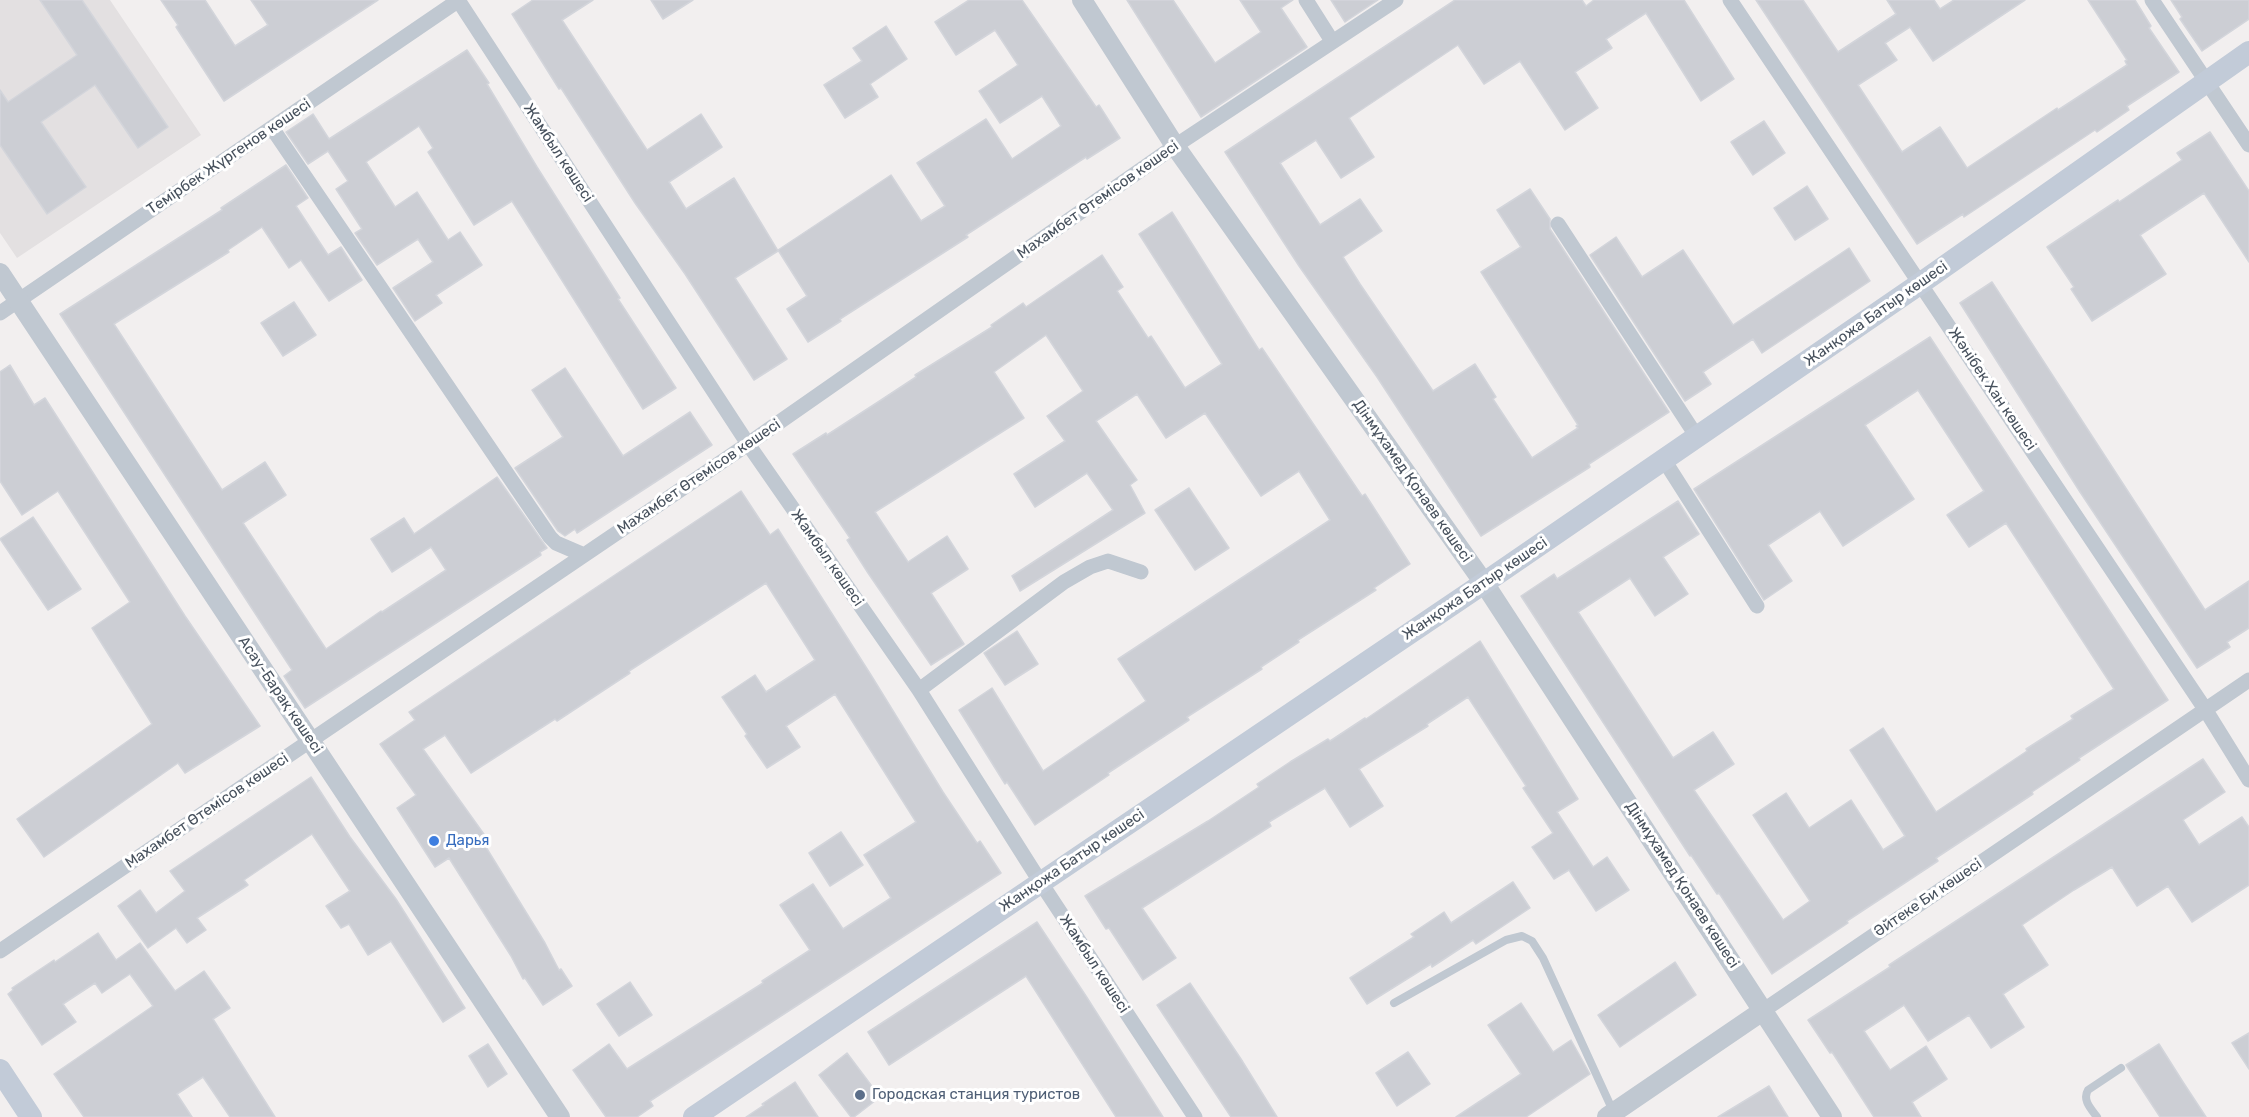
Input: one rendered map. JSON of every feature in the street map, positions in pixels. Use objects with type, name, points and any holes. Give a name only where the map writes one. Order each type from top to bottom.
[{"type":"main road","name":"Жанқожа Батыр көшесі","points":[[694,1117],[1664,460],[1921,283],[2249,52]]},
{"type":"main road","points":[[0,1070],[31,1117]]},
{"type":"street","name":"Темірбек Жүргенов көшесі","points":[[0,313],[459,0]]},
{"type":"street","name":"Жамбыл көшесі","points":[[459,0],[748,444],[919,690],[1041,883],[1195,1117]]},
{"type":"street","name":"Дінмұхамед Қонаев көшесі","points":[[1082,0],[1175,146],[1484,583],[1832,1117]]},
{"type":"street","points":[[1306,0],[1332,41]]},
{"type":"street","name":"Махамбет Өтемісов көшесі","points":[[0,951],[748,444],[1175,146],[1396,0]]},
{"type":"street","name":"Жәнібек Хан көшесі","points":[[1730,0],[2205,709],[2249,780]]},
{"type":"street","points":[[2152,0],[2249,145]]},
{"type":"street","points":[[272,128],[550,537],[556,543],[585,555]]},
{"type":"street","points":[[1558,224],[1697,437]]},
{"type":"street","name":"Асау-Барақ көшесі","points":[[0,273],[560,1117]]},
{"type":"street","points":[[1664,460],[1757,606]]},
{"type":"street","points":[[919,690],[1064,582],[1090,567],[1108,561],[1141,572]]},
{"type":"street","name":"Әйтеке Би көшесі","points":[[1610,1115],[2249,680]]},
{"type":"lane","points":[[1394,1003],[1506,940],[1522,936],[1532,941],[1543,958],[1610,1115]]},
{"type":"lane","points":[[2097,1117],[2085,1099],[2086,1094],[2088,1090],[2121,1068]]},
{"type":"shaded area","points":[[0,0],[110,0],[201,135],[17,258],[0,233]]},
{"type":"building","points":[[40,0],[82,0],[168,127],[138,148],[95,85],[41,122],[86,187],[47,214],[0,145],[0,90],[8,102],[77,55]]},
{"type":"building","points":[[161,0],[205,0],[235,46],[268,25],[251,0],[378,0],[224,101]]},
{"type":"building","points":[[533,0],[593,0],[562,20],[647,150],[701,114],[722,147],[669,182],[686,209],[734,178],[778,251],[735,278],[787,359],[754,380],[561,88],[559,89],[512,14]]},
{"type":"building","points":[[651,0],[693,0],[663,19]]},
{"type":"building","points":[[969,0],[1022,0],[1096,107],[1099,105],[1120,138],[1087,159],[1086,157],[966,235],[968,237],[808,342],[787,309],[807,296],[778,250],[891,175],[921,221],[945,206],[917,163],[986,119],[1012,159],[1061,126],[1042,96],[1000,123],[979,91],[1018,65],[995,30],[956,55],[935,22]]},
{"type":"building","points":[[1127,0],[1173,0],[1215,63],[1261,32],[1240,0],[1293,0],[1281,8],[1307,47],[1201,117]]},
{"type":"building","points":[[1331,0],[1378,0],[1345,22]]},
{"type":"building","points":[[1455,0],[1582,0],[1586,6],[1594,0],[1684,0],[1734,79],[1701,101],[1646,13],[1606,39],[1612,48],[1575,72],[1598,108],[1565,130],[1520,61],[1484,84],[1458,45],[1349,118],[1374,157],[1341,178],[1316,140],[1280,163],[1320,225],[1360,199],[1382,231],[1343,257],[1360,284],[1433,391],[1475,364],[1496,397],[1493,399],[1532,458],[1578,428],[1576,426],[1578,425],[1481,272],[1521,247],[1497,210],[1530,189],[1550,219],[1550,229],[1669,412],[1589,464],[1590,467],[1481,536],[1225,152]]},
{"type":"building","points":[[1756,0],[1803,0],[1838,52],[1896,14],[1887,0],[1934,0],[1940,9],[1954,0],[2025,0],[1933,61],[1910,27],[1885,43],[1897,60],[1858,85],[1902,152],[1940,127],[1967,168],[2127,65],[2125,61],[2127,60],[2088,0],[2135,0],[2151,26],[2149,28],[2179,72],[2127,106],[2129,110],[2097,132],[2095,130],[1964,217],[1963,214],[1917,244]]},
{"type":"building","points":[[2171,0],[2249,0],[2249,19],[2202,51],[2180,19],[2182,17]]},
{"type":"building","points":[[886,26],[907,59],[870,84],[878,97],[845,118],[824,85],[862,61],[853,48]]},
{"type":"building","points":[[467,50],[489,83],[487,84],[537,167],[620,298],[618,299],[676,388],[643,409],[512,201],[474,225],[428,152],[433,148],[419,126],[366,162],[395,207],[417,192],[448,240],[460,232],[482,265],[436,295],[442,303],[415,321],[393,288],[433,262],[418,239],[377,265],[355,233],[362,229],[336,189],[348,181],[328,151],[308,164],[286,132],[313,114],[329,139]]},
{"type":"building","points":[[1764,121],[1785,153],[1753,175],[1731,142]]},
{"type":"building","points":[[2210,132],[2249,191],[2249,262],[2204,193],[2140,235],[2166,274],[2092,321],[2071,289],[2074,287],[2047,247],[2182,160],[2177,153]]},
{"type":"building","points":[[286,165],[308,198],[296,206],[328,255],[341,247],[362,280],[329,301],[301,260],[289,268],[262,227],[228,250],[229,252],[114,324],[222,490],[265,462],[286,495],[243,523],[326,649],[446,570],[431,547],[392,572],[371,539],[404,518],[414,534],[497,477],[547,548],[540,552],[541,555],[305,708],[284,676],[292,670],[60,314],[222,210],[221,208]]},
{"type":"building","points":[[1807,186],[1828,219],[1795,240],[1774,208]]},
{"type":"building","points":[[1172,212],[1259,350],[1262,348],[1362,496],[1365,494],[1410,564],[1374,588],[1376,590],[1298,640],[1299,642],[1261,667],[1262,669],[1187,717],[1189,720],[1108,773],[1109,775],[1035,825],[1007,782],[1005,784],[959,710],[992,688],[1043,771],[1146,701],[1118,659],[1330,520],[1299,471],[1261,496],[1205,413],[1166,438],[1137,394],[1096,421],[1137,480],[1130,485],[1145,513],[1020,591],[1012,576],[1113,510],[1087,473],[1035,507],[1014,474],[1065,441],[1047,416],[1083,391],[1046,335],[994,372],[1024,418],[875,512],[908,562],[947,536],[968,569],[931,593],[964,644],[931,665],[868,573],[847,540],[850,538],[793,454],[878,402],[916,377],[915,375],[992,327],[991,325],[1023,303],[1026,307],[1102,255],[1123,287],[1117,291],[1148,338],[1151,336],[1185,388],[1222,364],[1139,234]]},
{"type":"building","points":[[1616,237],[1642,277],[1683,250],[1733,325],[1849,248],[1870,281],[1762,353],[1753,339],[1703,372],[1711,384],[1685,401],[1590,255]]},
{"type":"building","points":[[1992,282],[2205,610],[2249,581],[2249,628],[2227,642],[2230,647],[2197,668],[2080,492],[1960,303]]},
{"type":"building","points":[[294,302],[316,335],[283,356],[261,323]]},
{"type":"building","points":[[1930,337],[2168,700],[2079,758],[2080,760],[2032,792],[2033,794],[1936,858],[1938,861],[1772,974],[1719,893],[1717,894],[1690,856],[1521,596],[1554,574],[1557,579],[1678,501],[1699,534],[1663,557],[1688,594],[1655,616],[1630,578],[1578,612],[1673,758],[1713,732],[1734,764],[1694,790],[1783,920],[1810,901],[1753,815],[1786,793],[1809,828],[1851,800],[1883,850],[1905,836],[1850,750],[1883,728],[1936,812],[2073,719],[2071,716],[2114,689],[2006,523],[1969,547],[1947,515],[1984,491],[1918,390],[1865,425],[1914,499],[1843,546],[1820,511],[1768,545],[1792,581],[1764,600],[1694,489]]},
{"type":"building","points":[[10,365],[34,405],[45,398],[185,616],[260,726],[185,773],[178,763],[44,857],[17,819],[152,724],[92,628],[130,602],[58,491],[22,515],[0,481],[0,372]]},
{"type":"building","points":[[565,368],[623,456],[690,412],[712,445],[577,533],[575,529],[565,536],[558,531],[515,468],[563,437],[532,390]]},
{"type":"building","points":[[1189,488],[1229,548],[1195,570],[1155,510]]},
{"type":"building","points":[[741,491],[770,535],[778,529],[943,792],[977,843],[980,841],[1001,873],[650,1101],[653,1106],[637,1117],[606,1117],[573,1070],[609,1044],[627,1069],[763,983],[762,981],[810,950],[780,905],[813,884],[843,929],[891,898],[864,855],[916,822],[835,694],[786,726],[800,747],[767,768],[745,736],[747,734],[722,697],[755,675],[766,692],[815,660],[766,583],[629,671],[630,673],[557,721],[555,719],[471,773],[445,735],[423,749],[486,837],[481,839],[559,970],[561,969],[572,986],[543,1005],[525,978],[523,979],[449,858],[435,867],[397,808],[416,795],[380,744],[415,720],[409,712]]},
{"type":"building","points":[[33,517],[81,589],[48,610],[0,539]]},
{"type":"building","points":[[1017,631],[1038,664],[1005,685],[984,653]]},
{"type":"building","points":[[1480,641],[1578,799],[1557,812],[1593,867],[1607,857],[1629,890],[1596,911],[1569,870],[1554,879],[1532,847],[1553,833],[1523,788],[1526,786],[1468,697],[1427,724],[1428,726],[1359,769],[1383,806],[1350,827],[1325,788],[1269,822],[1271,826],[1142,908],[1176,958],[1143,980],[1085,896],[1208,821],[1259,787],[1257,784],[1290,762],[1366,719]]},
{"type":"building","points":[[2203,759],[2225,792],[2183,820],[2199,845],[2242,817],[2249,827],[2249,885],[2192,922],[2168,886],[2137,906],[2112,867],[2074,890],[2022,925],[2048,965],[2003,994],[2024,1027],[1991,1048],[1969,1015],[1928,1041],[1904,1005],[1864,1031],[1890,1070],[1926,1046],[1947,1079],[1912,1102],[1921,1117],[1874,1117],[1832,1052],[1830,1053],[1808,1020]]},
{"type":"building","points":[[311,777],[350,837],[396,899],[465,1008],[443,1022],[391,941],[368,955],[349,924],[341,928],[326,906],[350,891],[312,834],[244,880],[248,885],[197,918],[206,930],[187,943],[176,928],[148,948],[118,906],[140,890],[156,913],[185,891],[170,871]]},
{"type":"building","points":[[841,832],[863,865],[830,886],[809,853]]},
{"type":"building","points":[[1513,882],[1530,908],[1476,944],[1473,940],[1432,967],[1431,964],[1367,1004],[1350,978],[1414,937],[1411,934],[1444,912],[1451,923]]},
{"type":"building","points":[[1037,922],[1163,1117],[1116,1117],[1026,976],[889,1065],[868,1032]]},
{"type":"building","points":[[98,933],[116,960],[140,943],[175,991],[204,971],[230,1008],[213,1019],[275,1117],[230,1117],[203,1077],[177,1094],[192,1117],[84,1117],[54,1074],[153,1006],[130,974],[102,993],[95,983],[63,1004],[76,1022],[42,1045],[8,994],[13,990],[12,988]]},
{"type":"building","points":[[1675,962],[1696,995],[1620,1047],[1598,1015]]},
{"type":"building","points":[[630,982],[652,1015],[619,1036],[597,1004]]},
{"type":"building","points":[[1190,983],[1277,1117],[1231,1117],[1157,1005]]},
{"type":"building","points":[[1521,1003],[1553,1052],[1571,1040],[1590,1074],[1526,1117],[1456,1117],[1521,1074],[1488,1025]]},
{"type":"building","points":[[2249,1033],[2249,1069],[2232,1043]]},
{"type":"building","points":[[488,1044],[507,1074],[488,1087],[469,1056]]},
{"type":"building","points":[[2159,1044],[2206,1117],[2160,1117],[2126,1065]]},
{"type":"building","points":[[1408,1052],[1430,1084],[1397,1106],[1376,1073]]},
{"type":"building","points":[[847,1053],[880,1097],[854,1117],[851,1117],[819,1075]]},
{"type":"building","points":[[795,1082],[818,1117],[746,1117],[764,1105],[762,1104]]},
{"type":"building","points":[[1769,1086],[1788,1117],[1718,1117]]},
{"type":"place","name":"Дарья","points":[[434,841]]},
{"type":"place","name":"Городская станция туристов","points":[[860,1095]]}]
